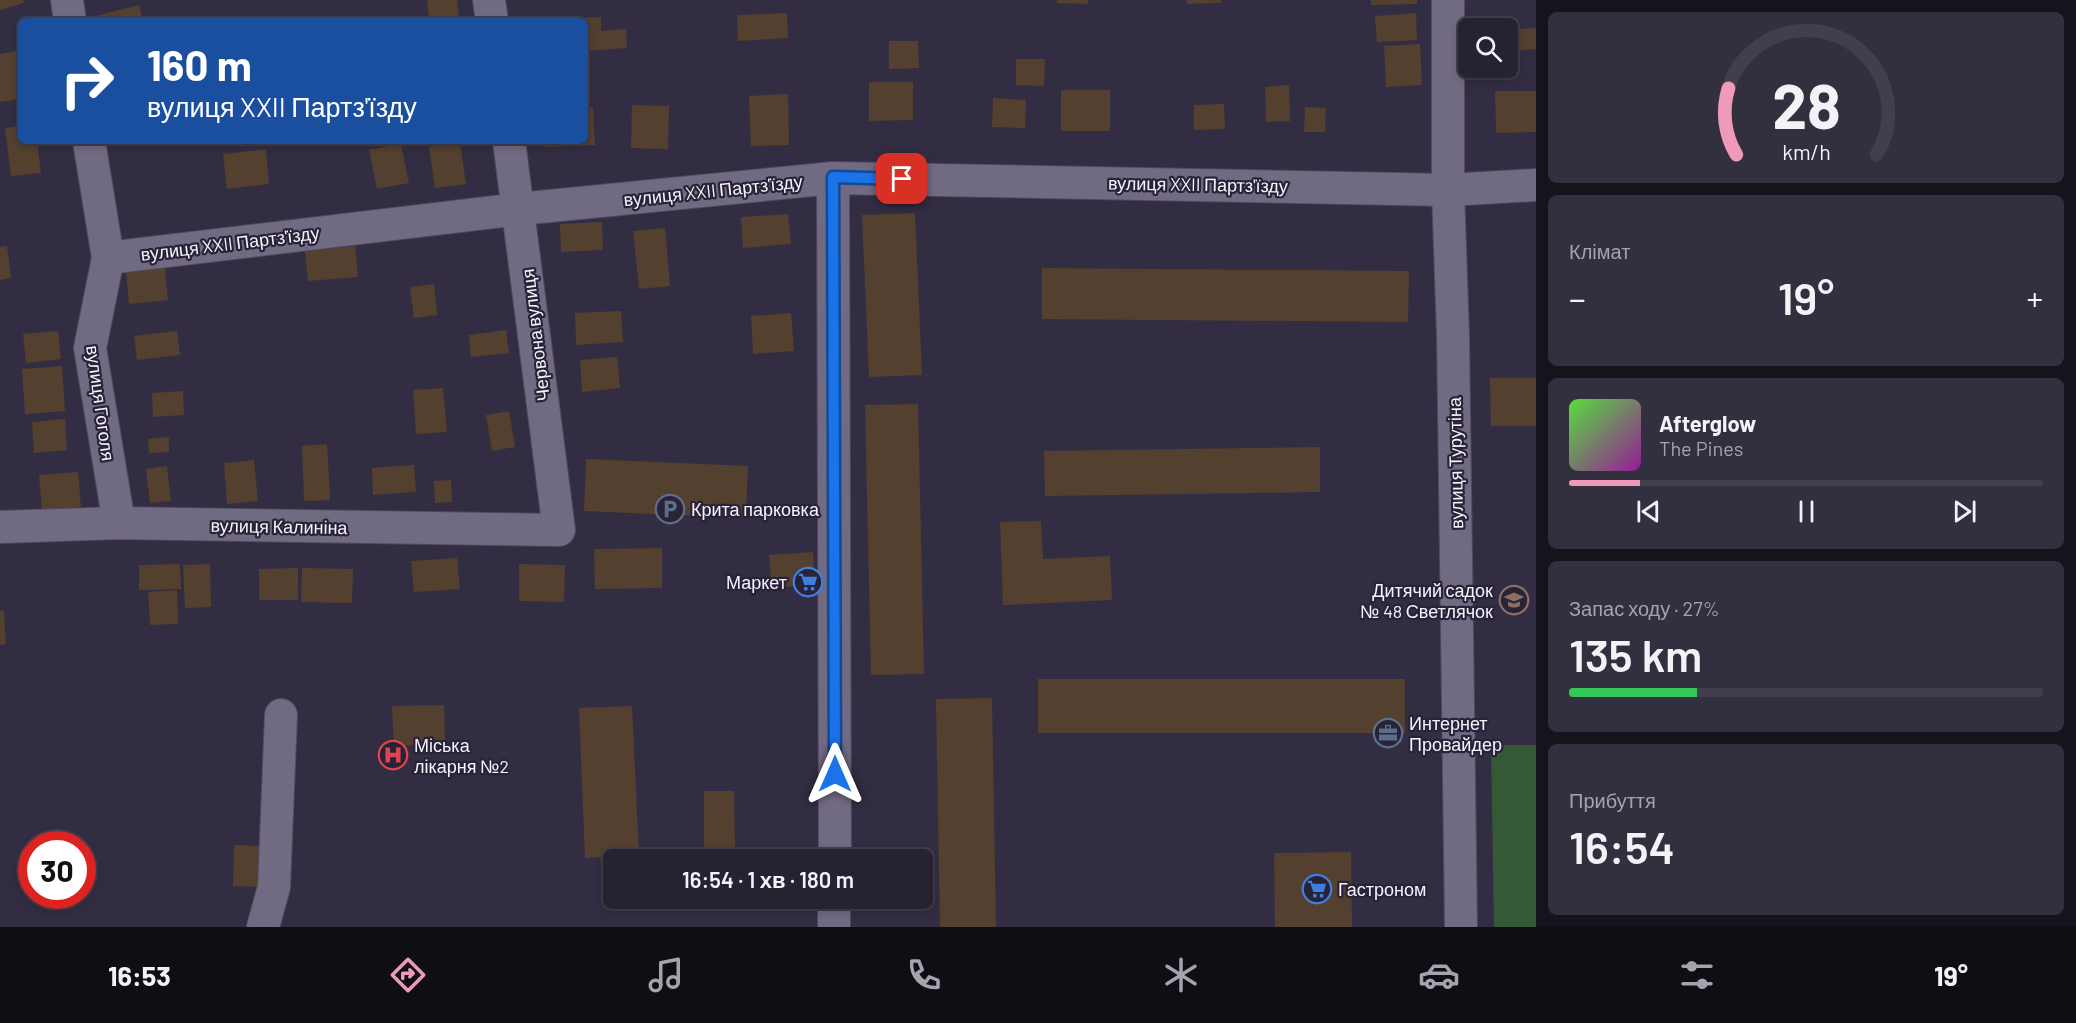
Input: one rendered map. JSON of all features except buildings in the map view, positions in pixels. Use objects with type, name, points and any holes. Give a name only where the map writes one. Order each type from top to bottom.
[{"type":"street","points":[[67,0],[70,18]]},
{"type":"street","points":[[489,0],[492,18]]},
{"type":"street","name":"вулиця Турутіна","points":[[1448,0],[1448,190],[1454,346],[1461,927]]},
{"type":"street","name":"вулиця Гоголя","points":[[89,144],[108,258],[90,348],[119,523]]},
{"type":"street","name":"Червона вулиця","points":[[509,144],[558,530]]},
{"type":"street","points":[[833,177],[835,849]]},
{"type":"street","name":"вулиця XXII Партз'їзду","points":[[108,258],[519,209],[833,177],[1448,190],[1536,185]]},
{"type":"street","name":"вулиця Калиніна","points":[[0,527],[119,523],[558,530]]},
{"type":"street","points":[[263,927],[274,887],[281,715]]},
{"type":"street","points":[[834,909],[834,927]]},
{"type":"green space","points":[[1491,745],[1536,745],[1536,927],[1494,927]]},
{"type":"place","name":"Крита парковка","points":[[670,509]]},
{"type":"place","name":"Маркет","points":[[808,582]]},
{"type":"place","name":"Дитячий садок № 48 Светлячок","points":[[1514,600]]},
{"type":"place","name":"Интернет Провайдер","points":[[1388,733]]},
{"type":"place","name":"Міська лікарня №2","points":[[393,755]]},
{"type":"place","name":"Гастроном","points":[[1317,889]]},
{"type":"route","points":[[835,774],[833,177],[902,179]]}]
